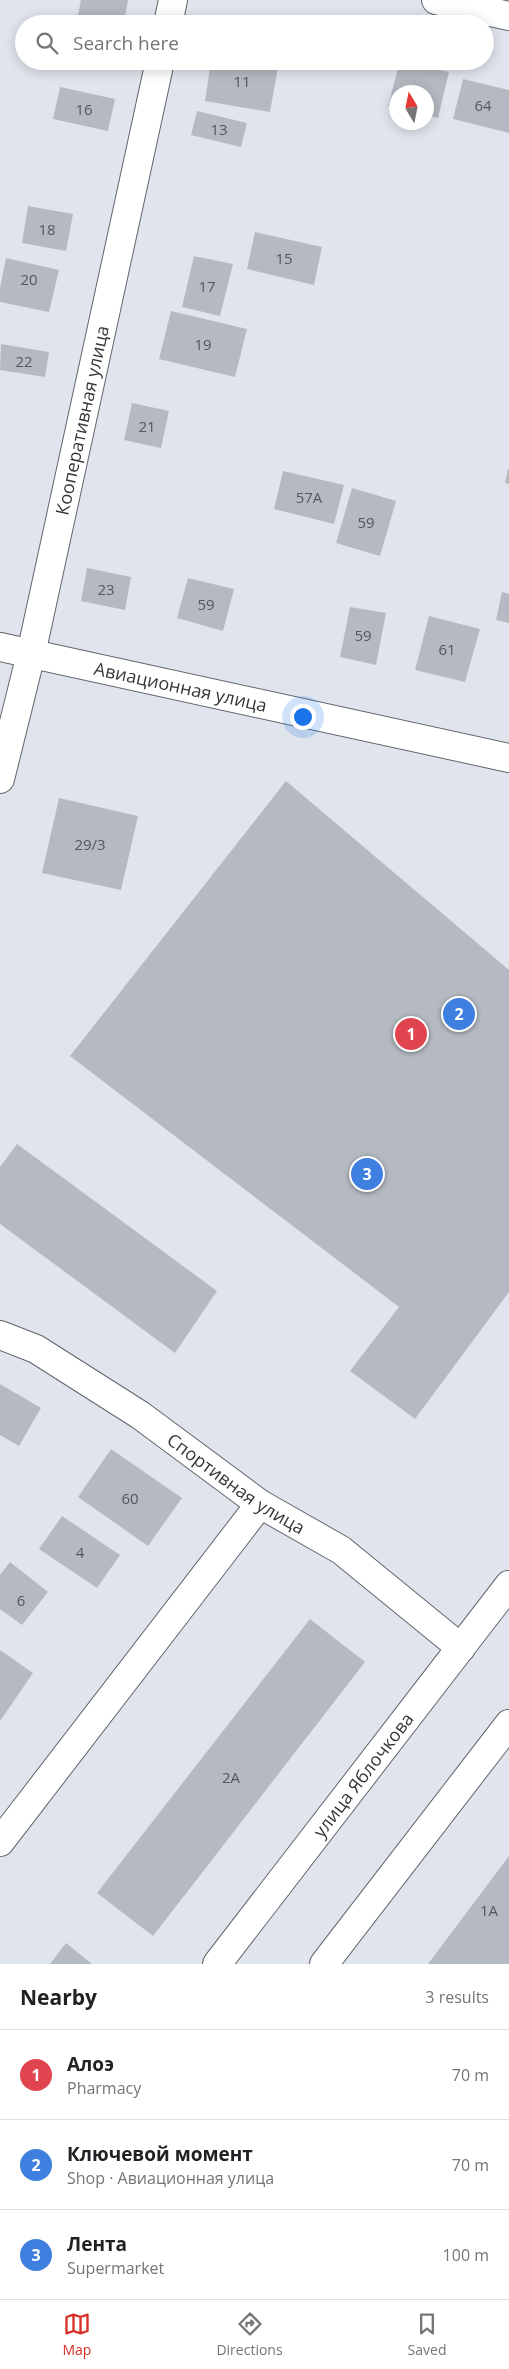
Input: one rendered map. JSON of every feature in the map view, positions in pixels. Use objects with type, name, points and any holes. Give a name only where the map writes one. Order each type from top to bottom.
[{"type":"street","points":[[170,15],[173,0]]},
{"type":"street","points":[[436,0],[509,16]]},
{"type":"street","name":"Кооперативная улица","points":[[0,779],[31,654],[158,70]]},
{"type":"street","name":"Авиационная улица","points":[[0,647],[509,758]]},
{"type":"street","name":"Спортивная улица","points":[[0,1335],[36,1349],[140,1415],[260,1504],[341,1550],[462,1648]]},
{"type":"street","points":[[0,1842],[260,1504]]},
{"type":"street","name":"улица Яблочкова","points":[[217,1964],[509,1585]]},
{"type":"street","points":[[324,1964],[509,1724]]},
{"type":"building","points":[[81,0],[128,0],[125,15],[78,15]]},
{"type":"building","points":[[210,70],[277,70],[270,112],[205,101]]},
{"type":"building","points":[[398,70],[440,70],[449,72],[438,118],[434,117],[434,85],[394,85]]},
{"type":"building","points":[[463,79],[509,90],[509,133],[453,119]]},
{"type":"building","points":[[60,87],[115,99],[108,131],[53,119]]},
{"type":"building","points":[[197,111],[247,123],[241,147],[191,135]]},
{"type":"building","points":[[28,206],[73,214],[66,251],[22,243]]},
{"type":"building","points":[[255,232],[322,247],[314,285],[247,269]]},
{"type":"building","points":[[194,256],[233,264],[220,316],[182,307]]},
{"type":"building","points":[[6,258],[59,270],[49,312],[0,302],[0,288]]},
{"type":"building","points":[[171,311],[247,329],[235,377],[159,359]]},
{"type":"building","points":[[1,344],[49,352],[45,377],[0,370]]},
{"type":"building","points":[[132,403],[169,411],[161,448],[124,440]]},
{"type":"building","points":[[509,469],[509,484],[505,483]]},
{"type":"building","points":[[283,471],[344,485],[334,524],[274,509]]},
{"type":"building","points":[[352,488],[396,501],[380,556],[336,543]]},
{"type":"building","points":[[87,568],[131,577],[125,610],[81,601]]},
{"type":"building","points":[[188,578],[234,589],[223,631],[177,618]]},
{"type":"building","points":[[502,592],[509,594],[509,623],[496,620]]},
{"type":"building","points":[[350,607],[386,613],[376,665],[340,657]]},
{"type":"building","points":[[429,616],[480,629],[465,682],[415,670]]},
{"type":"building","points":[[286,781],[509,970],[509,1292],[415,1419],[350,1371],[399,1307],[70,1056]]},
{"type":"building","points":[[59,798],[138,816],[121,890],[42,873]]},
{"type":"building","points":[[17,1144],[217,1291],[175,1353],[0,1224],[0,1167]]},
{"type":"building","points":[[0,1384],[41,1408],[19,1446],[0,1435]]},
{"type":"building","points":[[111,1449],[182,1498],[148,1546],[78,1497]]},
{"type":"building","points":[[62,1516],[120,1555],[97,1588],[39,1549]]},
{"type":"building","points":[[10,1562],[48,1592],[22,1625],[0,1609],[0,1575]]},
{"type":"building","points":[[310,1619],[365,1662],[153,1936],[97,1893]]},
{"type":"building","points":[[0,1650],[33,1673],[0,1721]]},
{"type":"building","points":[[509,1856],[509,1964],[428,1964]]},
{"type":"building","points":[[66,1943],[92,1964],[50,1964]]},
{"type":"place","name":"Ключевой момент","points":[[459,1014]]},
{"type":"place","name":"Алоэ","points":[[411,1034]]},
{"type":"place","name":"Лента","points":[[367,1174]]}]
